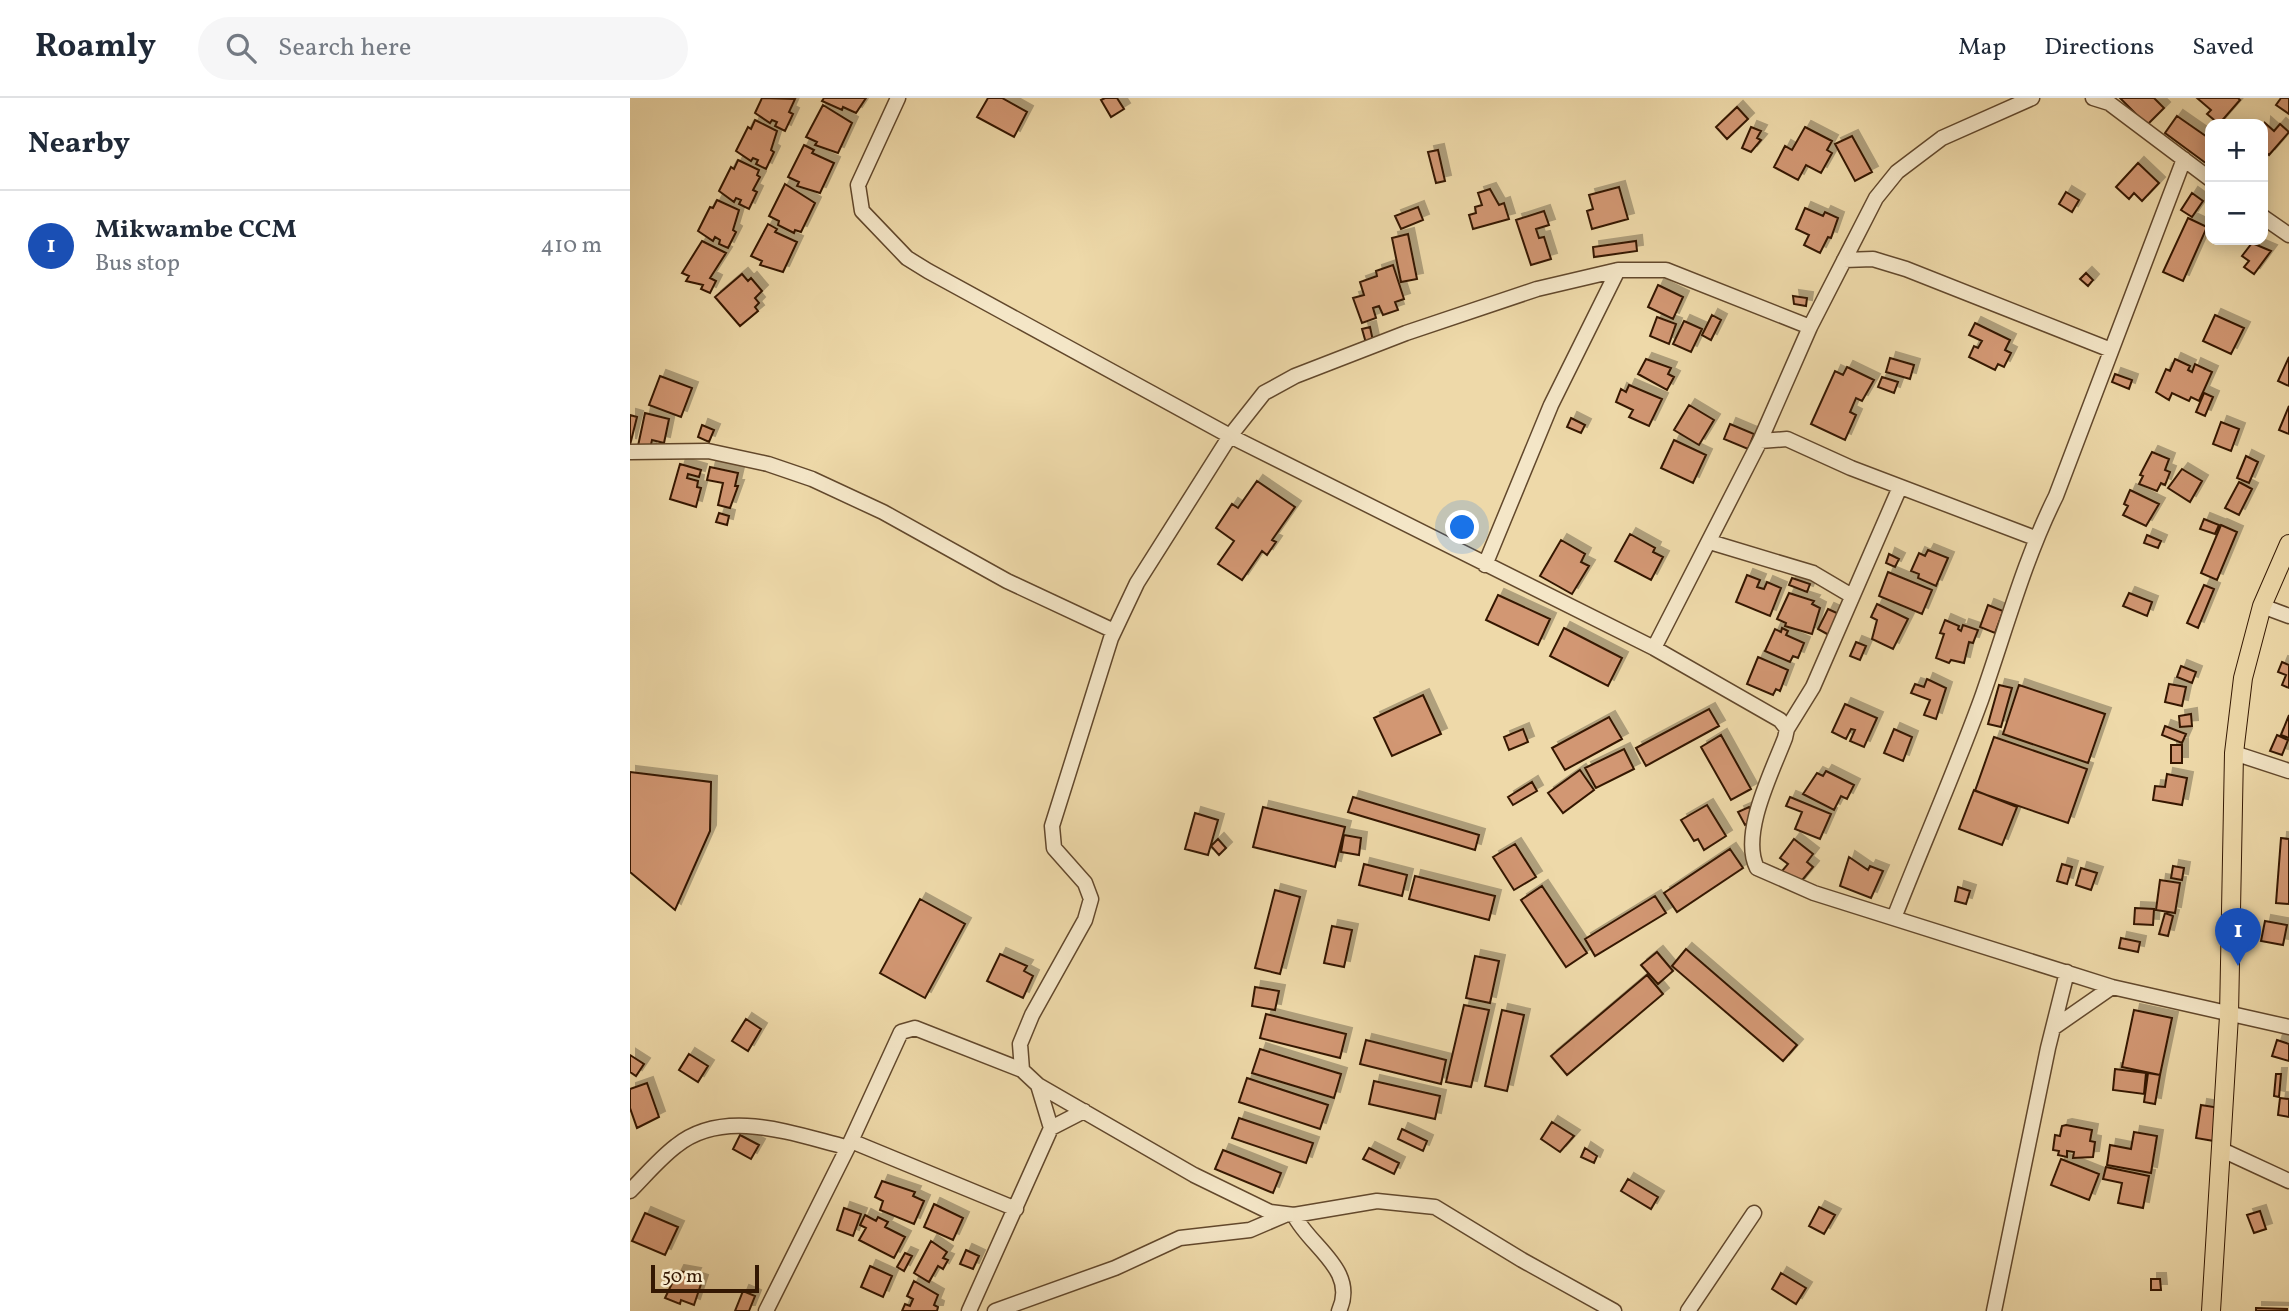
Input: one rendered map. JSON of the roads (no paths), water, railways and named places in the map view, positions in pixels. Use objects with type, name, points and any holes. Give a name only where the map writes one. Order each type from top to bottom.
[{"type":"main road","points":[[2211,1311],[2229,1016],[2234,752],[2243,678],[2262,606],[2289,544]]},
{"type":"street","points":[[898,98],[858,185],[862,211],[887,239],[928,271],[1230,436],[1654,648],[1758,705],[1780,720],[1787,729]]},
{"type":"street","points":[[1654,648],[1760,441],[1810,327],[1876,198],[1897,172],[1942,138],[2030,98]]},
{"type":"street","points":[[2093,98],[2109,103],[2205,175]]},
{"type":"street","points":[[1894,918],[1974,718],[2023,583],[2035,538],[2056,496],[2184,159]]},
{"type":"street","points":[[2268,220],[2289,235]]},
{"type":"street","points":[[1844,260],[1873,259],[1906,269],[2111,350]]},
{"type":"street","points":[[1485,565],[1551,405],[1618,270]]},
{"type":"street","points":[[1022,1070],[1020,1044],[1032,1015],[1085,920],[1091,899],[1085,883],[1054,848],[1052,826],[1114,631],[1137,583],[1230,436],[1264,393],[1295,376],[1406,333],[1537,289],[1618,270],[1666,270],[1810,327]]},
{"type":"street","points":[[1773,413],[1787,439]]},
{"type":"street","points":[[1760,441],[1787,439],[1900,487],[2035,538]]},
{"type":"street","points":[[630,452],[708,451],[768,464],[812,479],[883,512],[1020,587],[1114,631]]},
{"type":"street","points":[[1900,487],[1813,687],[1787,729],[1759,809],[1751,842],[1752,858],[1757,868],[1814,893],[2112,987],[2229,1016],[2289,1027]]},
{"type":"street","points":[[1710,542],[1813,573],[1852,597]]},
{"type":"street","points":[[2262,606],[2289,616]]},
{"type":"street","points":[[2234,752],[2289,771]]},
{"type":"street","points":[[1994,1311],[2067,972]]},
{"type":"street","points":[[2053,1028],[2112,987]]},
{"type":"street","points":[[766,1311],[901,1032],[915,1028],[1022,1070],[1038,1085],[1195,1175],[1270,1212],[1290,1215],[1336,1265],[1344,1300],[1339,1311]]},
{"type":"street","points":[[1038,1085],[1051,1128]]},
{"type":"street","points":[[968,1311],[1051,1128],[1084,1111]]},
{"type":"street","points":[[630,1191],[677,1145],[714,1127],[738,1124],[849,1144],[1016,1209]]},
{"type":"street","points":[[2220,1149],[2289,1181]]},
{"type":"street","points":[[995,1311],[1115,1268],[1180,1238],[1250,1230],[1290,1215],[1377,1200],[1435,1207],[1522,1260],[1614,1311]]},
{"type":"street","points":[[1688,1311],[1754,1213]]},
{"type":"place","name":"Mikwambe CCM","points":[[2238,966]]}]
